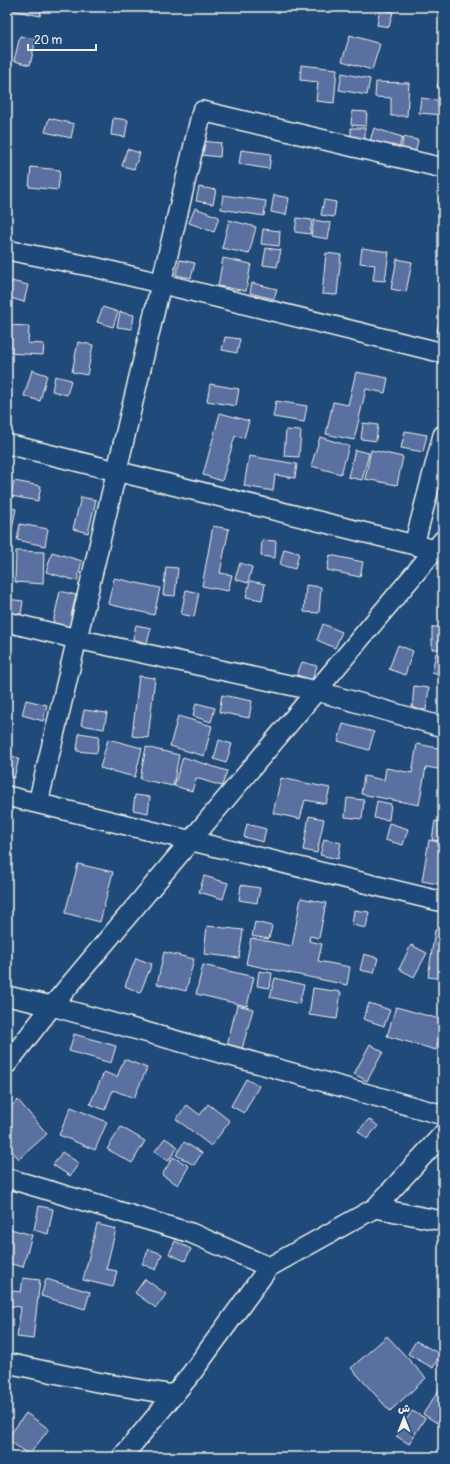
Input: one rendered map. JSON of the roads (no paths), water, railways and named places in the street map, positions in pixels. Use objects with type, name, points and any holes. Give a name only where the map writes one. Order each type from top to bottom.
[{"type":"street","points":[[38,804],[202,111],[443,168]]},
{"type":"street","points":[[7,250],[94,266],[443,353]]},
{"type":"street","points":[[414,545],[443,435]]},
{"type":"street","points":[[7,444],[414,545],[440,547]]},
{"type":"street","points":[[7,1064],[52,1006],[440,547]]},
{"type":"street","points":[[7,622],[77,639],[317,691],[443,726]]},
{"type":"street","points":[[7,796],[443,902]]},
{"type":"street","points":[[7,996],[52,1006],[443,1115]]},
{"type":"street","points":[[122,1457],[191,1374],[269,1267],[375,1208],[443,1134]]},
{"type":"street","points":[[7,1178],[191,1233],[269,1267]]},
{"type":"street","points":[[375,1208],[443,1221]]},
{"type":"street","points":[[7,1363],[97,1382],[174,1395]]}]
